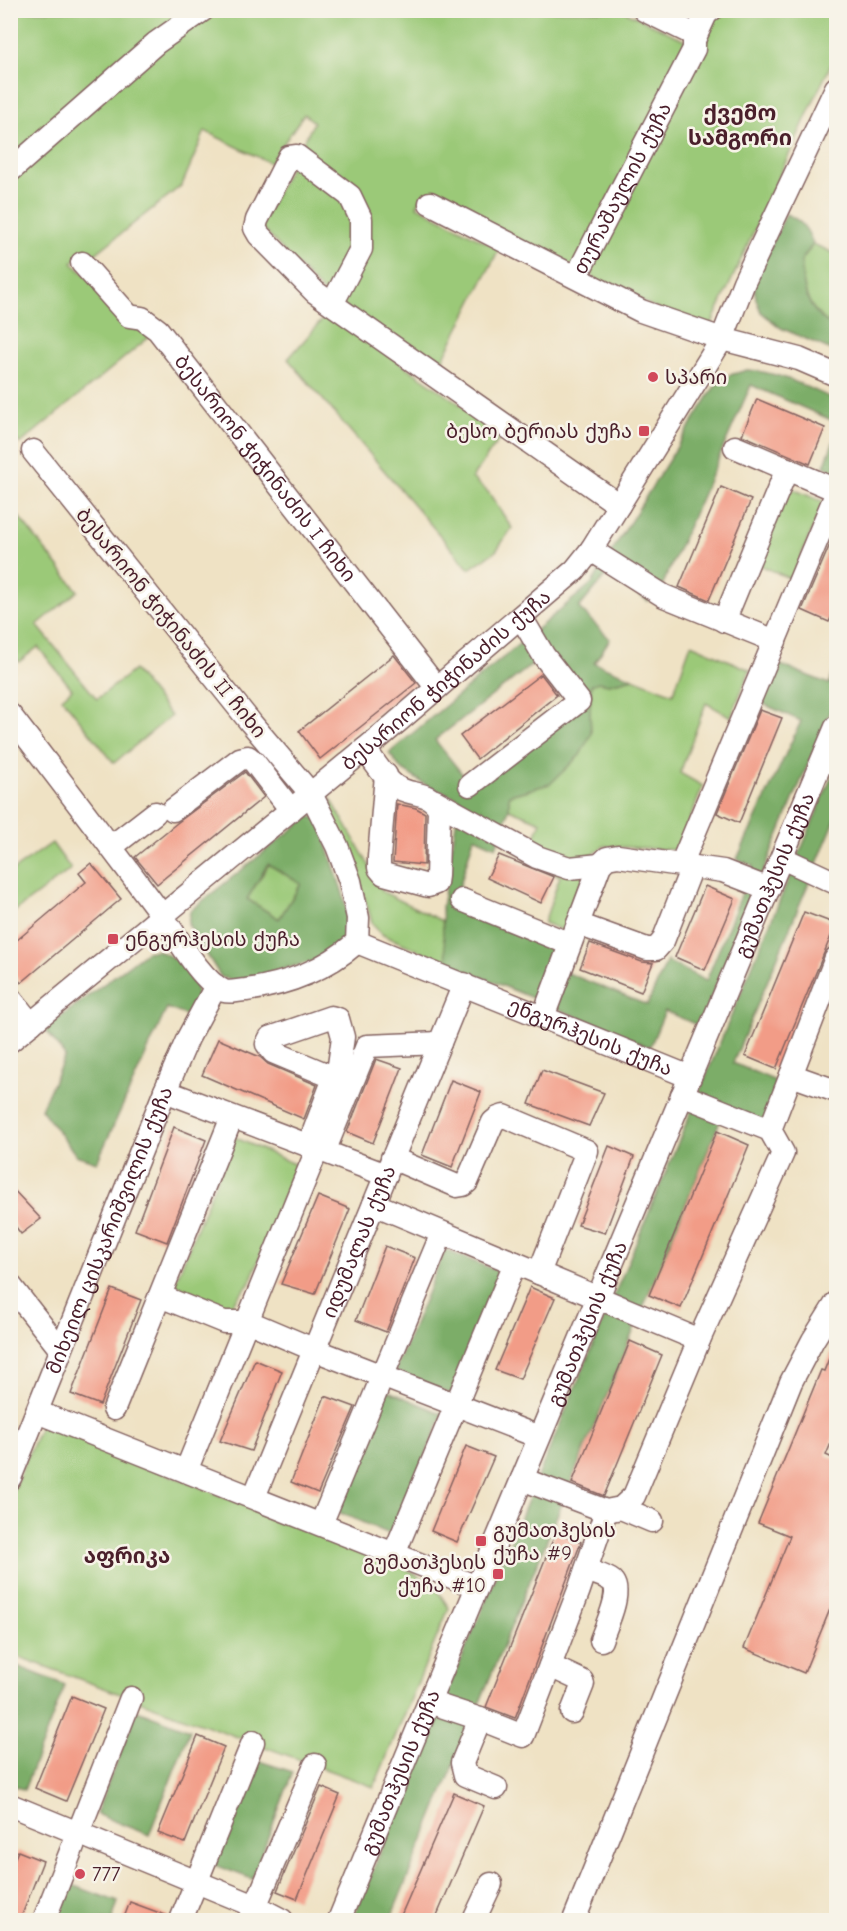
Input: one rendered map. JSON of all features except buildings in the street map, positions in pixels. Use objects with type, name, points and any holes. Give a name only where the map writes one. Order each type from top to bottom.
[{"type":"street","points":[[10,171],[156,43],[203,10]]},
{"type":"street","points":[[644,10],[691,33],[694,40]]},
{"type":"street","name":"თურაშაულის ქუჩა","points":[[711,10],[705,14],[694,40],[694,49],[576,277],[641,311],[722,339]]},
{"type":"street","name":"ბესარიონ ჭიჭინაძის ქუჩა","points":[[10,1041],[365,749],[575,570],[620,505],[722,339],[744,282],[837,88]]},
{"type":"street","points":[[332,304],[361,249],[361,219],[350,196],[297,156],[289,157],[257,220],[255,228],[258,235],[315,292],[332,304],[620,505]]},
{"type":"street","points":[[430,203],[576,277]]},
{"type":"street","name":"ბესარიონ ჭიჭინაძის I ჩიხი","points":[[82,263],[129,316],[142,318],[158,330],[437,688]]},
{"type":"street","points":[[722,339],[799,358],[837,375]]},
{"type":"street","points":[[462,900],[574,934],[647,949],[656,949],[663,941],[687,866],[775,641],[837,492],[735,447]]},
{"type":"street","name":"ბესარიონ ჭიჭინაძის II ჩიხი","points":[[33,451],[311,794]]},
{"type":"street","points":[[724,621],[787,469]]},
{"type":"street","points":[[591,550],[664,596],[775,641]]},
{"type":"street","points":[[470,785],[579,701],[544,656],[521,617]]},
{"type":"street","points":[[10,715],[111,847],[198,967],[216,986],[227,992],[291,981],[340,957],[357,942],[358,918],[350,881],[338,846],[311,794]]},
{"type":"street","name":"გუმათჰესის ქუჩა","points":[[339,1920],[837,727]]},
{"type":"street","points":[[365,749],[393,784],[401,789],[430,797],[537,857],[569,868],[600,865]]},
{"type":"street","points":[[111,847],[240,759],[248,758],[254,762],[291,810]]},
{"type":"street","points":[[386,775],[379,857],[380,868],[384,874],[428,886],[436,883],[439,809],[435,801]]},
{"type":"street","points":[[543,1017],[600,865],[608,858],[618,856],[723,871],[769,889]]},
{"type":"street","points":[[782,858],[837,883]]},
{"type":"street","name":"ენგურჰესის ქუჩა","points":[[357,942],[543,1017],[686,1086],[770,1130]]},
{"type":"street","points":[[429,1702],[523,1736],[586,1570],[613,1510],[634,1496],[699,1340],[783,1153],[770,1130],[791,1075],[829,997],[837,958]]},
{"type":"street","name":"იდუმალას ქუჩა","points":[[254,1497],[464,984]]},
{"type":"street","name":"მიხეილ ცისკარიშვილის ქუჩა","points":[[10,1478],[165,1091],[188,1038],[216,986]]},
{"type":"street","points":[[10,998],[31,1024]]},
{"type":"street","points":[[315,1149],[328,1142],[367,1046],[440,1043]]},
{"type":"street","points":[[791,1075],[837,1091]]},
{"type":"street","points":[[186,1471],[315,1149],[312,1134],[335,1078]]},
{"type":"street","points":[[165,1091],[315,1149],[457,1186],[467,1182],[493,1122],[504,1116],[587,1151],[539,1274]]},
{"type":"street","points":[[114,1408],[232,1117]]},
{"type":"street","points":[[374,1204],[699,1340]]},
{"type":"street","points":[[321,1524],[442,1233]]},
{"type":"street","points":[[394,1554],[515,1263]]},
{"type":"street","points":[[10,1285],[61,1350]]},
{"type":"street","points":[[160,1296],[224,1322],[246,1322],[539,1437]]},
{"type":"street","points":[[574,1920],[791,1382],[813,1340],[837,1303]]},
{"type":"street","points":[[37,1412],[477,1587]]},
{"type":"street","points":[[522,1479],[652,1521]]},
{"type":"street","points":[[586,1570],[610,1580],[614,1583],[616,1590],[615,1601],[601,1640]]},
{"type":"street","points":[[550,1666],[582,1680],[583,1684],[572,1713]]},
{"type":"street","points":[[45,1920],[131,1698]]},
{"type":"street","points":[[480,1719],[462,1763],[465,1775],[496,1788]]},
{"type":"street","points":[[182,1920],[253,1743]]},
{"type":"street","points":[[252,1913],[315,1765]]},
{"type":"street","points":[[10,1805],[197,1882],[252,1913],[282,1920]]},
{"type":"street","points":[[474,1920],[491,1884]]},
{"type":"green space","points":[[11,11],[197,11],[11,161]]},
{"type":"green space","points":[[214,11],[624,11],[685,40],[688,50],[574,267],[424,193],[417,206],[499,249],[438,369],[323,292],[262,228],[262,221],[314,122],[304,114],[270,163],[205,131],[182,185],[89,259],[84,252],[72,263],[153,334],[20,444],[11,432],[11,178],[158,47]]},
{"type":"green space","points":[[661,11],[836,11],[836,55],[711,325],[697,327],[594,279],[590,271],[707,39],[691,26]]},
{"type":"green space","points":[[786,214],[803,226],[813,244],[801,261],[805,292],[818,315],[836,328],[836,352],[781,328],[761,312],[756,299],[754,283]]},
{"type":"green space","points":[[813,244],[836,254],[836,328],[818,315],[805,292],[801,261]]},
{"type":"green space","points":[[328,313],[503,434],[472,478],[489,493],[512,528],[496,551],[469,569],[288,359]]},
{"type":"green space","points":[[747,370],[759,371],[803,385],[836,400],[836,422],[751,385],[663,584],[648,601],[608,573],[579,608],[610,639],[594,663],[633,678],[609,684],[598,682],[591,685],[591,734],[580,755],[550,784],[509,795],[509,809],[496,847],[474,837],[454,906],[561,949],[555,968],[647,1005],[667,961],[706,981],[753,866],[737,859],[801,721],[759,702],[776,663],[829,684],[836,667],[836,697],[699,1026],[665,1011],[650,1047],[448,963],[443,935],[442,907],[460,799],[426,785],[401,769],[389,753],[592,583],[715,386],[730,375]],"holes":[[[543,656],[578,702],[471,785],[435,740]]]},
{"type":"green space","points":[[836,435],[836,473],[824,466]]},
{"type":"green space","points":[[790,488],[824,502],[791,579],[757,564]]},
{"type":"green space","points":[[11,507],[78,591],[37,625],[97,699],[134,670],[171,716],[114,763],[62,698],[72,689],[38,647],[19,662],[11,652]]},
{"type":"green space","points":[[691,644],[750,670],[731,717],[706,703],[680,773],[703,786],[678,850],[604,846],[591,856],[564,931],[544,923],[560,876],[525,860],[541,822],[509,809],[509,795],[530,790],[591,734],[591,685],[598,682],[609,684],[633,678],[673,694]]},
{"type":"green space","points":[[836,766],[836,818],[733,1063],[783,1084],[766,1124],[725,1109],[390,1920],[352,1920]]},
{"type":"green space","points":[[331,799],[383,892],[442,921],[448,963],[383,935],[373,925],[361,886],[330,809]]},
{"type":"green space","points":[[308,817],[313,817],[319,820],[348,917],[343,941],[319,960],[235,981],[221,977],[188,924],[190,911]],"holes":[[[268,864],[301,884],[279,919],[247,899]]]},
{"type":"green space","points":[[52,843],[71,869],[11,914],[11,870]]},
{"type":"green space","points":[[269,864],[301,884],[279,919],[247,899]]},
{"type":"green space","points":[[157,950],[179,962],[191,974],[197,989],[194,1005],[188,1016],[167,1008],[97,1162],[76,1155],[41,1109],[65,1056],[45,1029],[146,952]]},
{"type":"green space","points":[[234,1137],[296,1165],[249,1284],[229,1308],[174,1285]]},
{"type":"green space","points":[[445,1250],[502,1273],[451,1394],[395,1371]]},
{"type":"green space","points":[[386,1390],[443,1414],[392,1535],[336,1511]]},
{"type":"green space","points":[[41,1424],[408,1570],[434,1585],[449,1608],[374,1787],[11,1654],[11,1496]]},
{"type":"green space","points":[[12,1664],[65,1685],[24,1790],[11,1784]]},
{"type":"green space","points":[[137,1710],[190,1730],[149,1835],[96,1814]]},
{"type":"green space","points":[[253,1759],[293,1772],[252,1879],[212,1864]]},
{"type":"green space","points":[[67,1883],[118,1902],[112,1920],[53,1920]]},
{"type":"place","name":"სპარი","points":[[653,377]]},
{"type":"place","name":"ბესო ბერიას ქუჩა","points":[[644,431]]},
{"type":"place","name":"ენგურჰესის ქუჩა","points":[[113,939]]},
{"type":"place","name":"გუმათჰესის ქუჩა #9","points":[[481,1541]]},
{"type":"place","name":"გუმათჰესის ქუჩა #10","points":[[498,1574]]},
{"type":"place","name":"777","points":[[80,1874]]},
{"type":"district","name":"ქვემო სამგორი","points":[[740,126]]},
{"type":"district","name":"აფრიკა","points":[[127,1556]]}]
